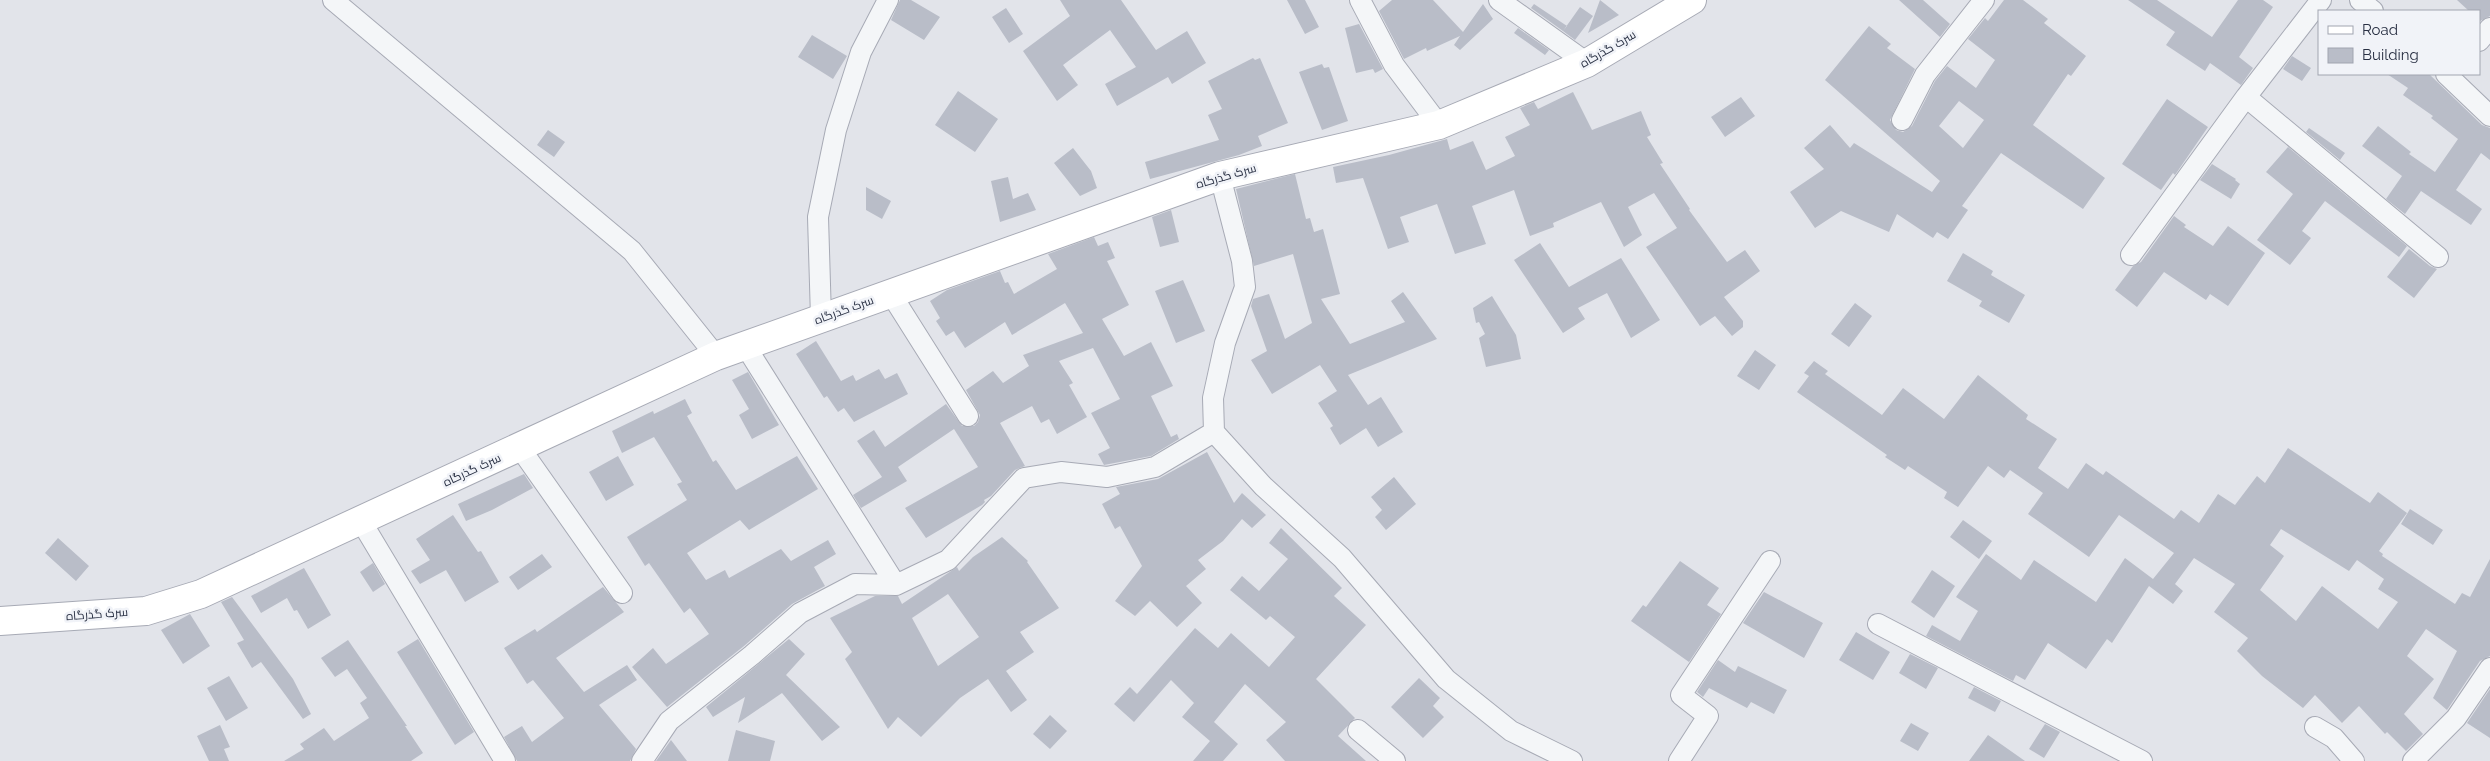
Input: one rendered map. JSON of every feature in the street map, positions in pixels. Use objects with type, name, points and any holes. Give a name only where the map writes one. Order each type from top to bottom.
[{"type":"street","points":[[333,0],[632,251],[716,356]]},
{"type":"street","points":[[821,318],[818,217],[834,140],[861,52],[888,0]]},
{"type":"street","points":[[1360,0],[1394,66],[1439,126]]},
{"type":"street","points":[[1499,0],[1587,63]]},
{"type":"street","name":"سرک گذرگاه","points":[[0,621],[146,612],[201,594],[361,522],[716,356],[746,347],[821,318],[1220,176],[1439,126],[1587,63],[1692,0]]},
{"type":"street","points":[[1902,120],[1926,75],[1984,0]]},
{"type":"street","points":[[2131,255],[2246,97],[2321,0]]},
{"type":"street","points":[[2360,0],[2372,10]]},
{"type":"street","points":[[2480,40],[2490,28]]},
{"type":"street","points":[[2449,75],[2490,116]]},
{"type":"street","points":[[2246,97],[2438,257]]},
{"type":"street","points":[[1220,176],[1242,261],[1245,287],[1225,344],[1213,398],[1214,432],[1263,486],[1342,558],[1446,679],[1511,731],[1572,761]]},
{"type":"street","points":[[891,294],[968,416]]},
{"type":"street","points":[[746,347],[896,585]]},
{"type":"street","points":[[642,761],[669,721],[752,655],[800,613],[855,584],[896,585],[948,560],[1024,478],[1061,472],[1107,477],[1155,467],[1214,432]]},
{"type":"street","points":[[520,448],[622,593]]},
{"type":"street","points":[[361,522],[505,761]]},
{"type":"street","points":[[1679,761],[1708,716],[1681,695],[1770,561]]},
{"type":"street","points":[[1878,624],[2142,761]]},
{"type":"street","points":[[2413,761],[2456,718],[2490,668]]},
{"type":"street","points":[[2315,728],[2334,738],[2354,761]]},
{"type":"street","points":[[1358,730],[1395,761]]},
{"type":"building","points":[[900,0],[911,0],[940,17],[924,40],[891,20]]},
{"type":"building","points":[[1060,0],[1121,0],[1156,50],[1187,31],[1206,63],[1172,84],[1168,77],[1117,106],[1105,84],[1136,67],[1110,30],[1063,65],[1078,85],[1057,101],[1023,51],[1070,16]]},
{"type":"building","points":[[1287,0],[1305,0],[1319,27],[1305,34]]},
{"type":"building","points":[[1392,0],[1433,0],[1463,32],[1483,4],[1493,19],[1460,50],[1454,45],[1460,36],[1427,51],[1426,48],[1404,59],[1379,11]]},
{"type":"building","points":[[1600,0],[1619,15],[1588,33]]},
{"type":"building","points":[[1899,0],[1923,0],[1950,24],[1940,37]]},
{"type":"building","points":[[2004,0],[2023,0],[2048,19],[2044,23],[2086,56],[2071,76],[2068,74],[2033,125],[2105,178],[2083,209],[2001,153],[1962,206],[1968,210],[1948,239],[1937,232],[1933,238],[1897,214],[1889,232],[1841,211],[1815,228],[1790,192],[1824,169],[1804,148],[1830,125],[1850,148],[1854,143],[1932,192],[1940,181],[1825,80],[1869,26],[1891,44],[1887,48],[1915,69],[1890,120],[1896,130],[1903,132],[1912,126],[1935,81],[1947,66],[1976,88],[1995,60],[1968,39],[1985,18],[1988,21]],"holes":[[[1959,101],[1984,120],[1963,148],[1939,126]]]},
{"type":"building","points":[[2128,0],[2157,0],[2212,37],[2238,0],[2263,0],[2273,7],[2239,57],[2253,68],[2241,85],[2210,63],[2205,71],[2166,45],[2175,32]]},
{"type":"building","points":[[2457,0],[2490,0],[2490,16],[2480,21],[2480,10],[2468,10]]},
{"type":"building","points":[[1534,4],[1567,26],[1563,31],[1531,8]]},
{"type":"building","points":[[1580,7],[1593,16],[1575,40],[1563,31]]},
{"type":"building","points":[[1006,8],[1023,34],[1009,43],[992,17]]},
{"type":"building","points":[[1359,24],[1383,69],[1375,73],[1373,69],[1356,73],[1345,28]]},
{"type":"building","points":[[1518,28],[1549,50],[1545,55],[1514,33]]},
{"type":"building","points":[[812,35],[847,56],[833,79],[798,57]]},
{"type":"building","points":[[2292,56],[2311,68],[2302,81],[2283,69]]},
{"type":"building","points":[[1253,58],[1255,60],[1260,58],[1288,123],[1258,136],[1262,146],[1239,155],[1150,179],[1145,162],[1219,140],[1208,115],[1222,109],[1208,81]]},
{"type":"building","points":[[1322,64],[1324,68],[1329,67],[1348,121],[1322,130],[1299,72]]},
{"type":"building","points":[[2388,75],[2430,75],[2482,125],[2490,128],[2490,160],[2481,153],[2456,190],[2482,209],[2471,225],[2421,191],[2405,214],[2386,199],[2402,176],[2362,146],[2378,126],[2411,152],[2409,154],[2435,172],[2458,139],[2431,118],[2433,116],[2403,95],[2408,88]]},
{"type":"building","points":[[958,91],[998,119],[975,152],[935,125]]},
{"type":"building","points":[[1573,92],[1592,130],[1641,111],[1651,135],[1647,137],[1663,163],[1660,164],[1689,210],[1727,262],[1745,250],[1760,271],[1724,297],[1743,321],[1743,327],[1732,336],[1715,316],[1700,326],[1646,247],[1677,228],[1654,193],[1628,207],[1642,235],[1624,247],[1601,202],[1553,223],[1554,227],[1530,236],[1514,190],[1472,206],[1486,244],[1455,254],[1437,204],[1400,217],[1409,242],[1388,249],[1363,178],[1336,183],[1333,167],[1389,155],[1447,139],[1450,150],[1473,141],[1486,170],[1515,156],[1505,137],[1530,125],[1520,108],[1534,102],[1538,109]]},
{"type":"building","points":[[1741,97],[1755,116],[1725,137],[1711,117]]},
{"type":"building","points":[[2167,99],[2208,127],[2175,175],[2173,173],[2161,190],[2122,164]]},
{"type":"building","points":[[2309,128],[2345,153],[2340,160],[2306,132]]},
{"type":"building","points":[[548,130],[565,142],[554,157],[537,145]]},
{"type":"building","points":[[2288,147],[2407,246],[2399,257],[2325,201],[2302,231],[2311,238],[2290,265],[2257,240],[2293,194],[2266,172]]},
{"type":"building","points":[[1073,148],[1091,171],[1097,188],[1080,196],[1054,163]]},
{"type":"building","points":[[2212,164],[2236,179],[2240,184],[2231,199],[2200,180]]},
{"type":"building","points":[[1295,174],[1306,219],[1310,218],[1314,232],[1323,229],[1340,294],[1321,299],[1350,344],[1405,322],[1391,301],[1403,292],[1437,339],[1348,375],[1368,405],[1381,397],[1403,432],[1378,447],[1366,428],[1340,445],[1330,428],[1333,426],[1318,403],[1337,391],[1320,365],[1272,394],[1251,360],[1267,351],[1251,306],[1253,299],[1269,294],[1285,339],[1312,323],[1293,254],[1254,266],[1236,189]]},
{"type":"building","points":[[1008,177],[1013,199],[1028,193],[1036,210],[1000,222],[991,181]]},
{"type":"building","points":[[866,187],[891,201],[882,219],[866,210]]},
{"type":"building","points":[[1171,210],[1179,242],[1160,247],[1152,217]]},
{"type":"building","points":[[2174,216],[2186,225],[2184,227],[2213,246],[2228,226],[2265,253],[2228,306],[2210,294],[2206,300],[2164,272],[2137,307],[2115,290],[2133,266],[2141,262]]},
{"type":"building","points":[[1094,237],[1098,246],[1108,242],[1115,258],[1107,261],[1129,305],[1102,319],[1124,356],[1151,342],[1173,386],[1151,396],[1171,437],[1177,434],[1179,439],[1151,456],[1104,465],[1098,454],[1110,448],[1091,413],[1120,399],[1093,348],[1059,361],[1073,383],[1069,385],[1087,417],[1057,434],[1049,419],[1041,423],[1032,406],[1000,423],[1025,466],[1015,470],[991,496],[984,500],[985,502],[982,505],[926,538],[905,508],[978,467],[954,429],[898,467],[907,481],[861,508],[853,495],[882,477],[857,441],[874,430],[885,447],[946,404],[962,426],[974,426],[978,422],[980,415],[966,390],[993,371],[1003,383],[1029,366],[1023,355],[1083,333],[1065,303],[1012,335],[1005,322],[965,348],[954,331],[946,336],[936,321],[940,318],[930,301],[947,290],[1000,271],[1005,283],[1008,282],[1014,294],[1057,269],[1048,254]]},
{"type":"building","points":[[1540,243],[1569,287],[1621,258],[1660,320],[1631,338],[1607,293],[1578,308],[1585,319],[1563,333],[1514,260]]},
{"type":"building","points":[[2409,249],[2430,266],[2437,269],[2414,298],[2387,277]]},
{"type":"building","points":[[1963,253],[1993,271],[1991,275],[2025,295],[2009,323],[1979,306],[1982,301],[1947,281]]},
{"type":"building","points":[[1183,280],[1205,331],[1176,343],[1155,291]]},
{"type":"building","points":[[1492,296],[1516,335],[1521,359],[1486,367],[1479,338],[1485,334],[1479,322],[1476,323],[1473,308]]},
{"type":"building","points":[[1855,303],[1872,316],[1849,347],[1831,334]]},
{"type":"building","points":[[816,341],[841,381],[853,375],[856,381],[879,369],[885,379],[897,373],[908,394],[854,422],[844,408],[838,412],[827,396],[824,398],[796,354]]},
{"type":"building","points":[[1755,350],[1776,365],[1759,390],[1737,376]]},
{"type":"building","points":[[1814,361],[1828,371],[1825,374],[1882,415],[1903,388],[1944,419],[1978,375],[2028,415],[2026,419],[2057,439],[2038,468],[2068,489],[2086,463],[2103,475],[2106,471],[2174,519],[2181,510],[2199,523],[2218,494],[2235,505],[2257,476],[2265,483],[2288,448],[2370,503],[2378,492],[2407,513],[2379,551],[2383,554],[2382,556],[2455,604],[2462,593],[2470,597],[2490,559],[2490,656],[2480,661],[2447,710],[2433,698],[2457,651],[2426,629],[2407,656],[2434,679],[2404,714],[2423,734],[2406,751],[2387,732],[2385,734],[2359,706],[2342,723],[2315,695],[2303,708],[2262,676],[2237,651],[2248,638],[2214,612],[2235,584],[2194,558],[2175,584],[2183,591],[2173,604],[2149,586],[2112,643],[2107,639],[2086,669],[2048,643],[2025,680],[2016,675],[2013,681],[1926,636],[1932,625],[1960,641],[1978,611],[1956,597],[1986,554],[2021,580],[2034,560],[2096,602],[2125,558],[2153,579],[2174,553],[2119,515],[2089,557],[2028,514],[2043,493],[2010,470],[2004,478],[1988,466],[1958,507],[1944,498],[1947,492],[1908,466],[1905,470],[1885,457],[1887,455],[1797,392],[1809,376],[1804,373]],"holes":[[[2281,529],[2349,571],[2357,560],[2384,579],[2378,589],[2398,602],[2378,629],[2322,586],[2296,621],[2260,590],[2284,556],[2270,545]]]},
{"type":"building","points":[[748,372],[779,425],[752,439],[739,415],[749,409],[732,380]]},
{"type":"building","points":[[685,399],[692,413],[687,416],[713,462],[716,460],[736,490],[797,456],[818,489],[749,530],[740,520],[687,553],[706,580],[725,570],[729,578],[781,549],[791,561],[828,540],[836,554],[814,567],[825,586],[792,604],[744,646],[667,707],[632,667],[653,648],[666,664],[709,634],[690,608],[684,613],[649,563],[645,566],[627,537],[687,500],[677,484],[682,482],[654,437],[622,453],[612,431],[653,411],[654,414]]},
{"type":"building","points":[[1207,452],[1234,503],[1242,493],[1266,515],[1252,528],[1242,519],[1223,541],[1198,560],[1206,569],[1186,586],[1202,603],[1177,627],[1150,601],[1135,616],[1115,601],[1142,566],[1120,526],[1115,529],[1102,504],[1120,494],[1116,487],[1158,479]]},
{"type":"building","points":[[618,456],[634,485],[606,501],[589,472]]},
{"type":"building","points":[[524,474],[533,488],[492,510],[466,521],[458,504]]},
{"type":"building","points":[[1394,477],[1416,504],[1386,530],[1375,517],[1382,510],[1371,497]]},
{"type":"building","points":[[2410,509],[2443,530],[2433,545],[2401,524]]},
{"type":"building","points":[[453,515],[478,552],[481,551],[499,582],[465,602],[446,570],[420,584],[411,571],[430,560],[416,539]]},
{"type":"building","points":[[1963,520],[1992,541],[1979,559],[1950,537]]},
{"type":"building","points":[[1281,528],[1342,588],[1334,596],[1366,625],[1316,679],[1355,718],[1338,736],[1366,761],[1285,761],[1266,740],[1286,722],[1245,684],[1214,722],[1238,744],[1223,761],[1193,761],[1210,741],[1182,717],[1194,703],[1171,680],[1134,722],[1114,704],[1130,687],[1137,694],[1195,628],[1218,648],[1231,633],[1269,667],[1295,637],[1270,616],[1266,620],[1230,590],[1242,576],[1259,591],[1288,559],[1269,543]]},
{"type":"building","points":[[1002,537],[1028,561],[1059,608],[1020,632],[1034,652],[1006,671],[1027,700],[1011,712],[988,679],[960,698],[921,737],[898,717],[888,729],[845,659],[852,652],[830,618],[875,596],[898,596],[902,604],[957,567],[959,571],[973,557]],"holes":[[[948,594],[979,637],[938,666],[912,618]]]},
{"type":"building","points":[[58,538],[89,566],[76,581],[45,553]]},
{"type":"building","points":[[542,554],[552,567],[518,590],[509,577]]},
{"type":"building","points":[[1680,561],[1719,588],[1707,605],[1721,614],[1689,662],[1631,621],[1643,605],[1646,607]]},
{"type":"building","points":[[373,563],[385,584],[373,592],[360,572]]},
{"type":"building","points":[[304,568],[331,615],[308,629],[297,610],[294,611],[287,598],[261,613],[251,596]]},
{"type":"building","points":[[1932,570],[1955,586],[1934,618],[1911,602]]},
{"type":"building","points":[[603,587],[624,612],[556,658],[584,692],[627,665],[637,680],[599,705],[636,749],[630,761],[517,761],[504,737],[522,726],[532,742],[564,718],[533,680],[527,684],[504,648],[535,629],[537,632]]},
{"type":"building","points":[[1764,592],[1823,623],[1804,658],[1743,623]]},
{"type":"building","points":[[232,597],[293,679],[311,714],[303,719],[261,662],[252,668],[237,643],[244,640],[221,602]]},
{"type":"building","points":[[190,614],[210,646],[183,664],[161,630]]},
{"type":"building","points":[[1856,632],[1890,652],[1873,680],[1839,660]]},
{"type":"building","points":[[418,639],[474,732],[455,745],[397,652]]},
{"type":"building","points":[[789,639],[805,654],[786,675],[840,727],[822,741],[782,693],[738,723],[745,697],[713,717],[706,707]]},
{"type":"building","points":[[348,640],[407,726],[405,726],[423,753],[411,761],[284,761],[304,749],[300,744],[324,728],[334,741],[369,718],[360,703],[367,698],[347,669],[335,677],[321,658]]},
{"type":"building","points":[[1910,654],[1938,668],[1926,689],[1899,673]]},
{"type":"building","points":[[1718,660],[1735,672],[1738,666],[1787,690],[1774,714],[1751,702],[1747,708],[1709,688],[1703,697],[1697,692]]},
{"type":"building","points":[[229,676],[248,708],[226,721],[207,688]]},
{"type":"building","points":[[1419,678],[1440,698],[1433,706],[1444,717],[1423,738],[1391,707]]},
{"type":"building","points":[[1974,687],[2001,701],[1995,712],[1968,698]]},
{"type":"building","points":[[2490,689],[2490,738],[2467,723]]},
{"type":"building","points":[[1050,715],[1067,731],[1050,749],[1033,734]]},
{"type":"building","points":[[1911,723],[1929,733],[1918,751],[1900,741]]},
{"type":"building","points":[[2045,724],[2060,732],[2044,758],[2029,749]]},
{"type":"building","points":[[220,725],[230,747],[224,749],[229,761],[209,761],[197,736]]},
{"type":"building","points":[[736,730],[775,741],[770,761],[728,761]]},
{"type":"building","points":[[1988,735],[2025,761],[1969,761]]},
{"type":"building","points":[[671,740],[687,761],[656,761]]}]
